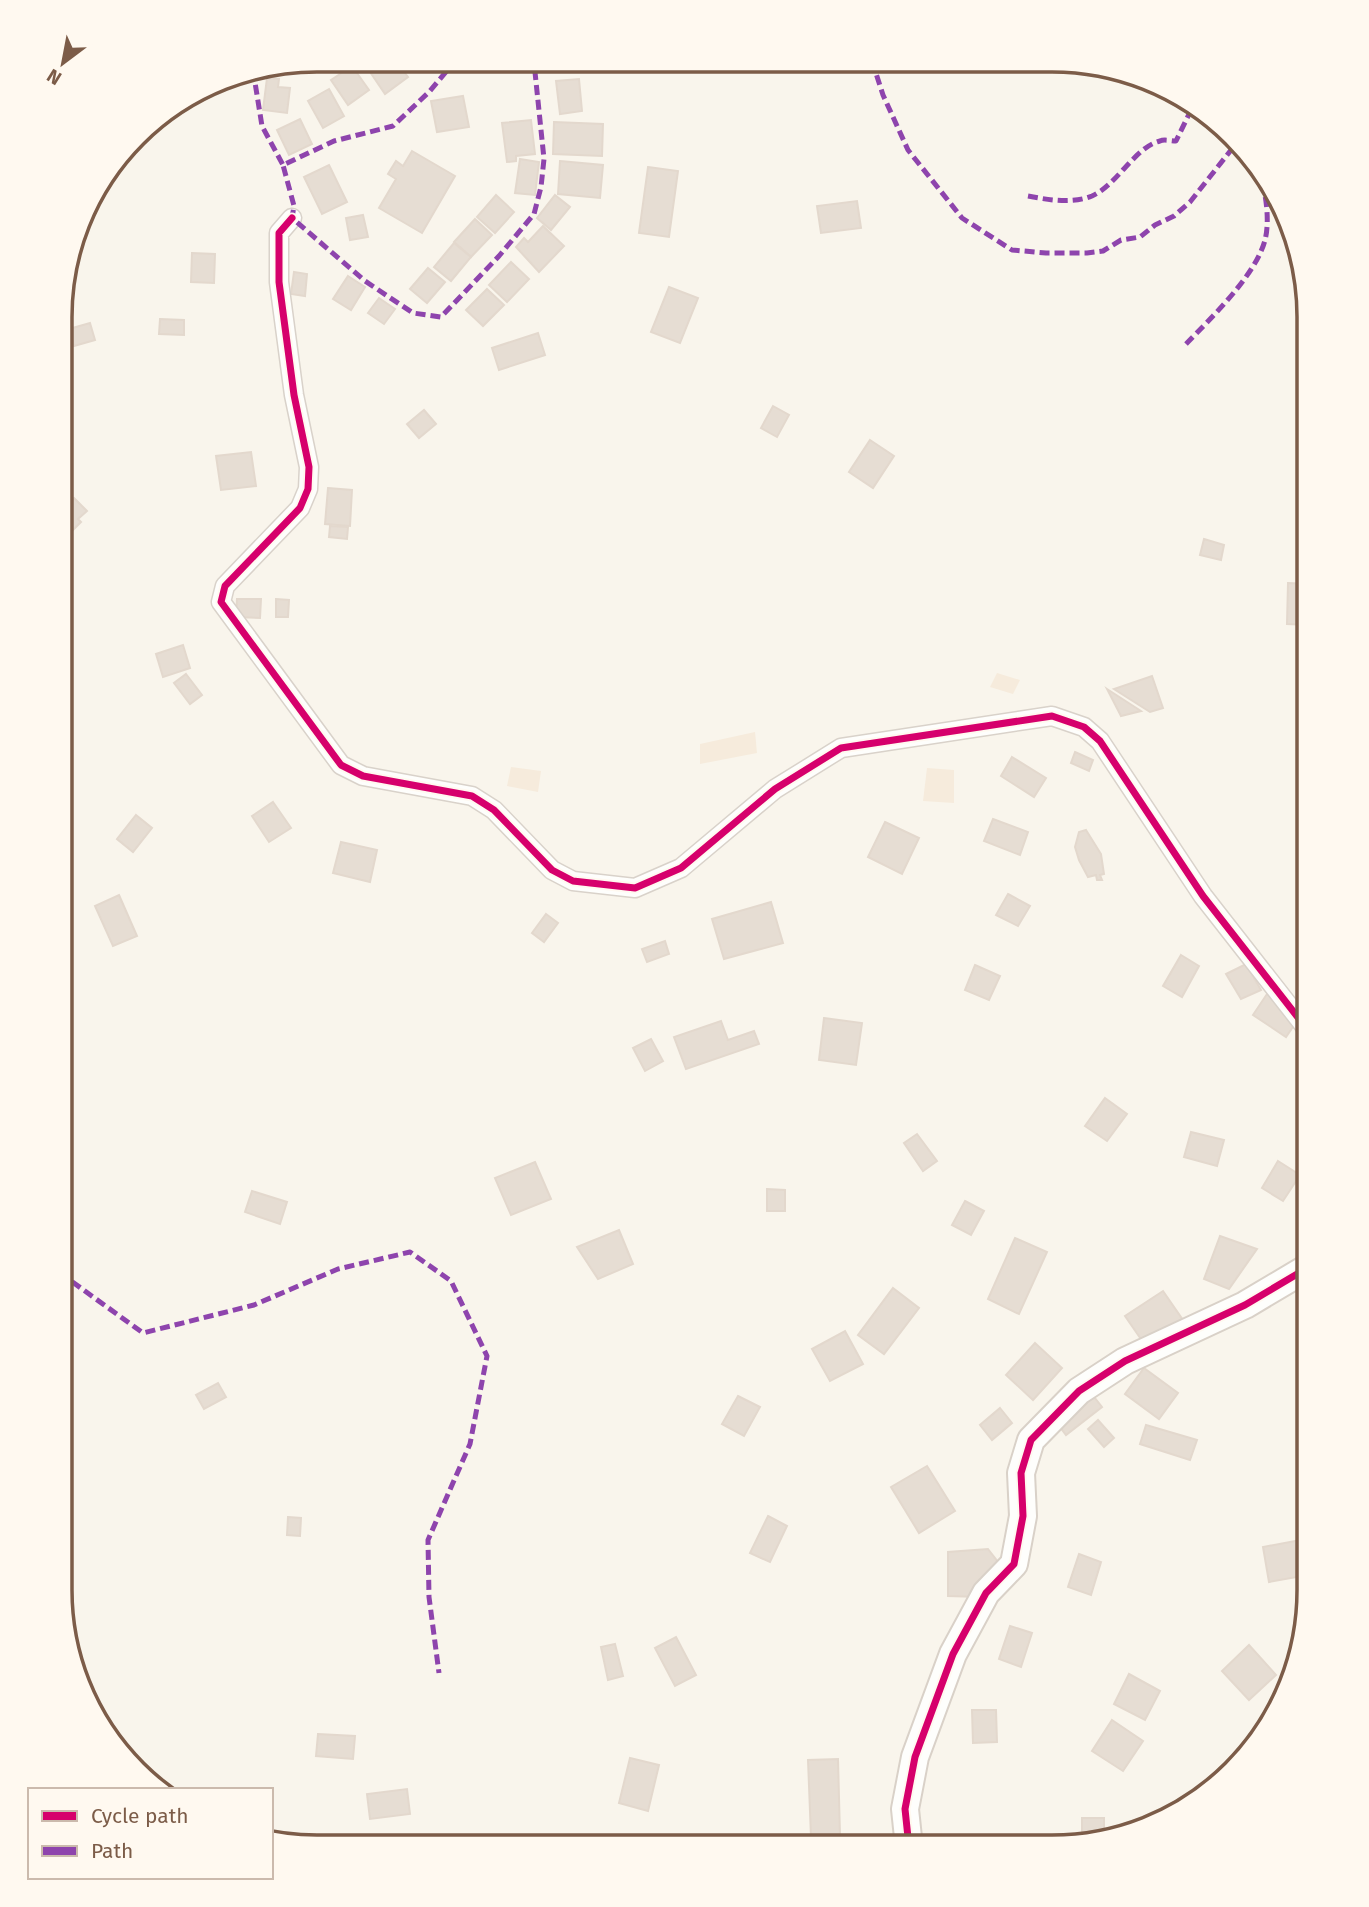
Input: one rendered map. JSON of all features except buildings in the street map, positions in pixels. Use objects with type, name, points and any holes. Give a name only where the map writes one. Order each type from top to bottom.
[{"type":"street","points":[[292,218],[279,233],[279,282],[294,394],[309,467],[308,489],[300,508],[225,586],[220,603],[341,765],[363,776],[471,796],[494,810],[552,870],[573,881],[635,888],[681,868],[775,789],[841,748],[1052,716],[1084,727],[1100,741],[1203,896],[1297,1016]]},
{"type":"street","points":[[908,1835],[905,1809],[915,1757],[953,1654],[986,1593],[1014,1564],[1023,1516],[1021,1473],[1031,1440],[1079,1391],[1125,1362],[1245,1305],[1297,1274]]},
{"type":"shaded area","points":[[997,673],[1020,680],[1013,694],[990,687]]},
{"type":"shaded area","points":[[755,732],[757,753],[700,764],[700,744]]},
{"type":"shaded area","points":[[511,767],[541,771],[538,792],[507,786]]},
{"type":"shaded area","points":[[927,768],[954,770],[954,803],[923,801]]},
{"type":"marked path","points":[[446,72],[393,126],[334,141],[283,165],[294,206],[292,218],[365,281],[413,313],[441,317],[499,256],[534,214],[544,159],[535,72]]},
{"type":"marked path","points":[[876,72],[908,150],[962,218],[1012,250],[1087,253],[1103,251],[1121,240],[1140,237],[1155,225],[1174,216],[1190,202],[1231,150]]},
{"type":"marked path","points":[[255,80],[262,126],[283,165]]},
{"type":"marked path","points":[[1028,196],[1068,201],[1092,196],[1110,184],[1134,158],[1151,145],[1163,140],[1176,141],[1189,114]]},
{"type":"marked path","points":[[1186,344],[1232,295],[1260,253],[1266,232],[1266,198]]},
{"type":"marked path","points":[[72,1282],[143,1333],[254,1305],[338,1269],[410,1252],[451,1281],[487,1356],[470,1444],[428,1540],[429,1597],[439,1673]]},
{"type":"cycle path","points":[[292,218],[279,233],[279,282],[294,395],[309,467],[308,489],[300,508],[225,586],[221,602],[341,765],[363,776],[472,796],[494,810],[552,870],[573,881],[635,888],[681,868],[775,789],[841,748],[1052,716],[1084,727],[1100,741],[1203,896],[1297,1016]]},
{"type":"cycle path","points":[[908,1835],[905,1809],[915,1757],[953,1654],[986,1593],[1014,1564],[1023,1516],[1021,1473],[1031,1440],[1079,1391],[1125,1361],[1245,1305],[1297,1274]]}]
